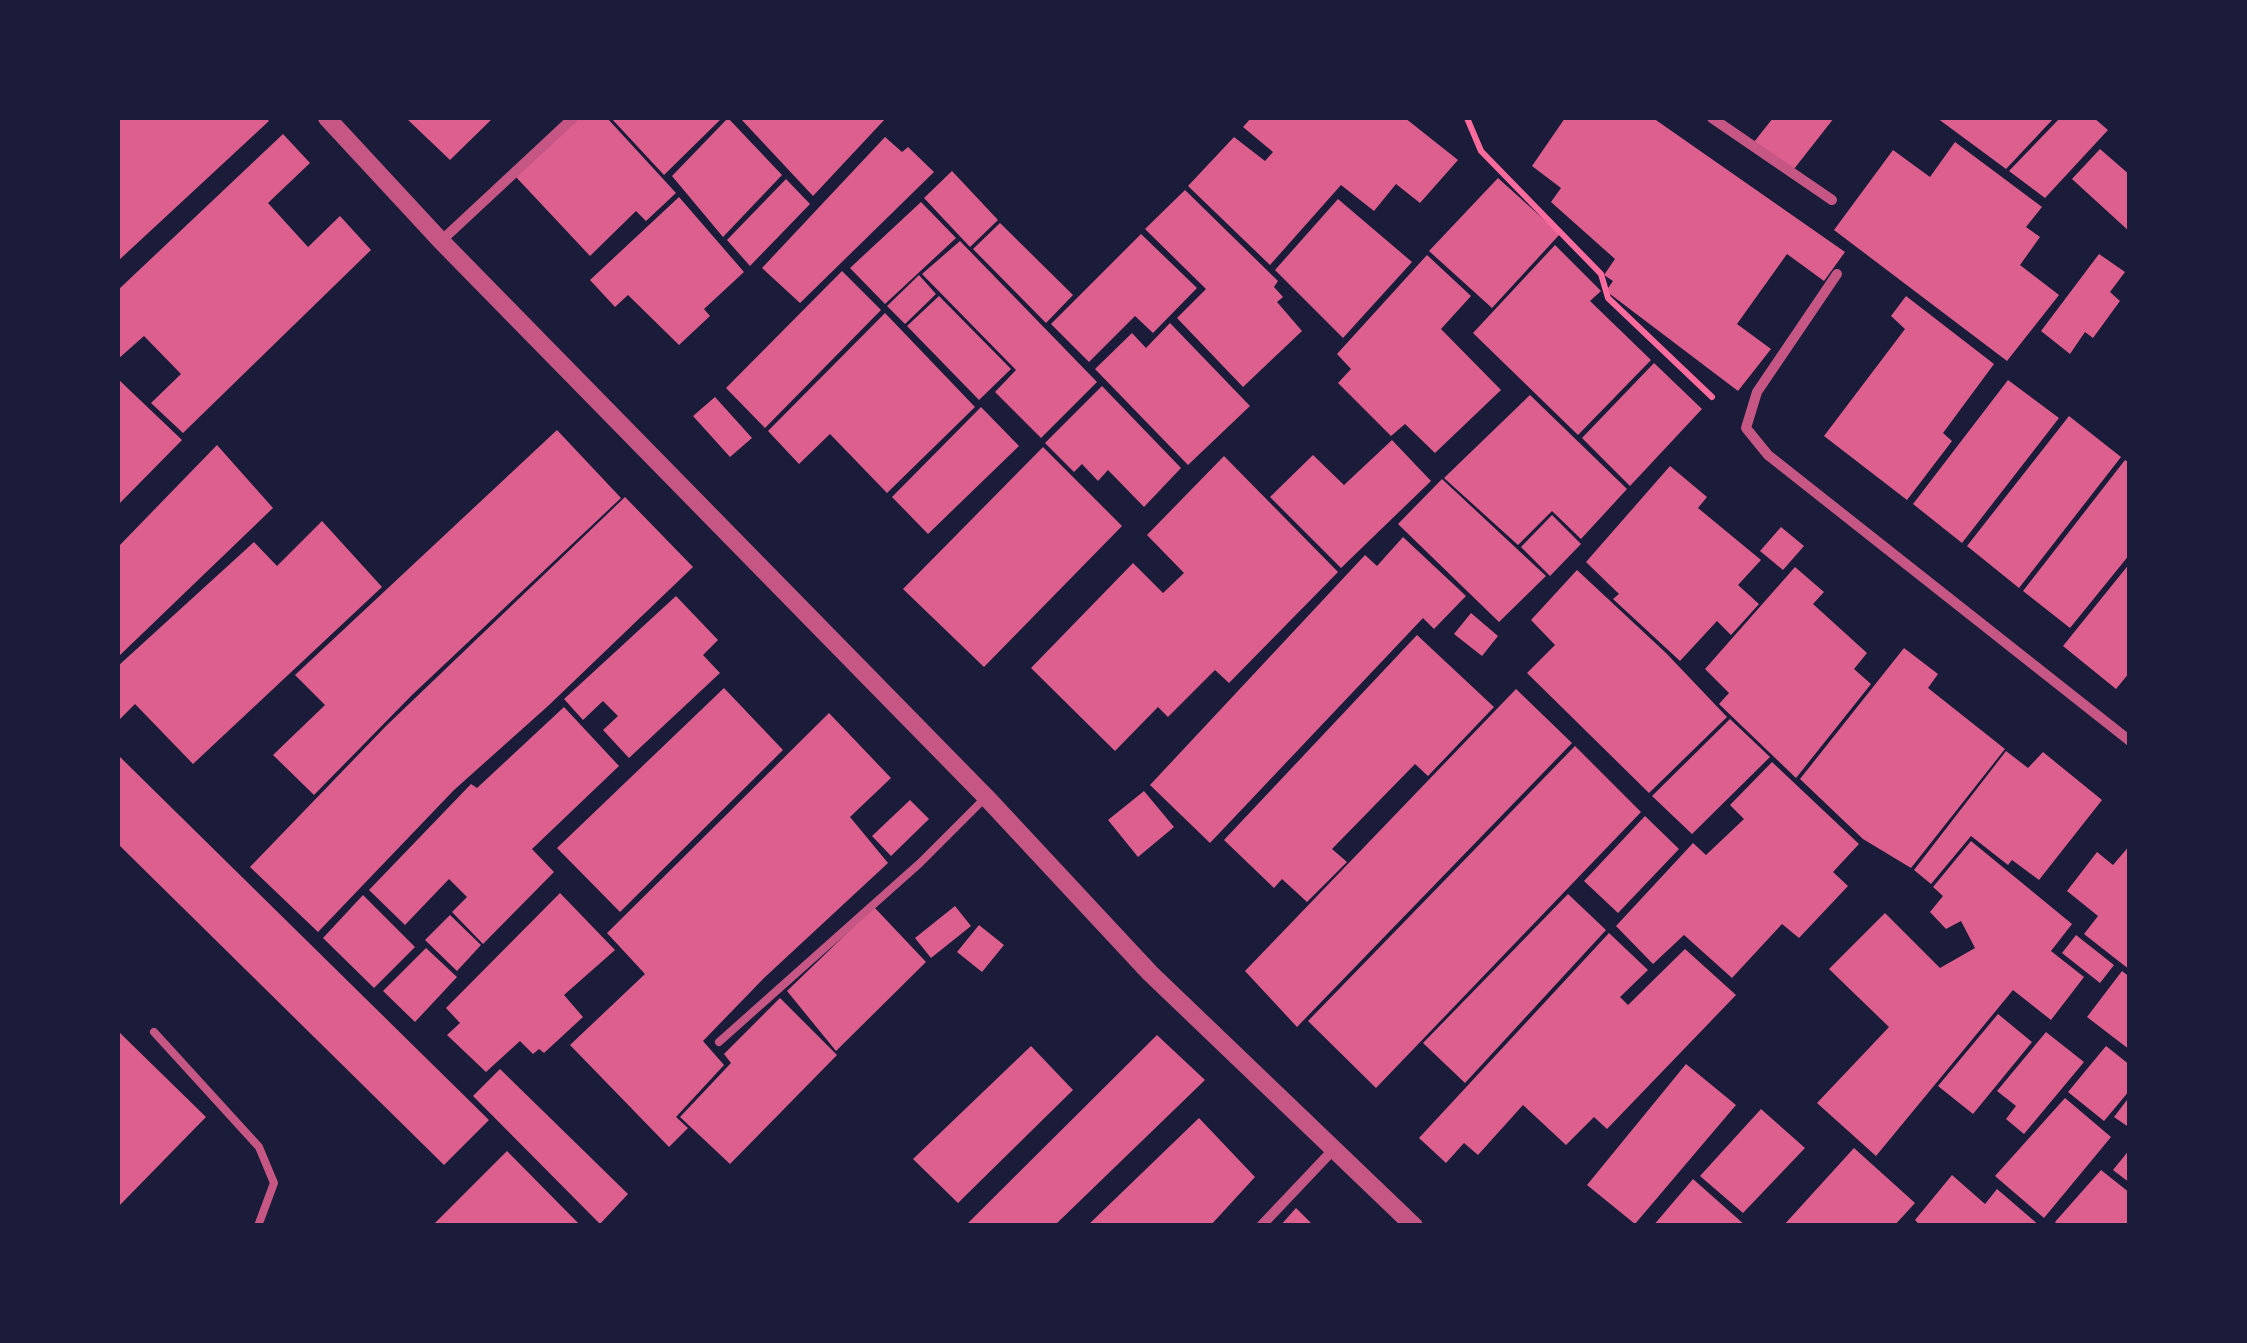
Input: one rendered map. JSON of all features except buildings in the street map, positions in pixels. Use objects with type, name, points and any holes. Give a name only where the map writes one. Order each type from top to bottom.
[{"type":"street","points":[[327,118],[441,241],[986,796],[1150,973],[1414,1226]]},
{"type":"street","points":[[441,241],[572,118]]},
{"type":"street","points":[[1712,118],[1832,200]]},
{"type":"street","points":[[1836,274],[1757,392],[1746,428],[1768,455],[2130,741]]},
{"type":"street","points":[[1261,1226],[1333,1150]]},
{"type":"lane","points":[[719,1042],[920,863],[986,796]]},
{"type":"lane","points":[[154,1032],[259,1146],[274,1183],[258,1226]]},
{"type":"path","points":[[1467,118],[1481,152],[1600,274],[1608,298],[1746,428]]}]
